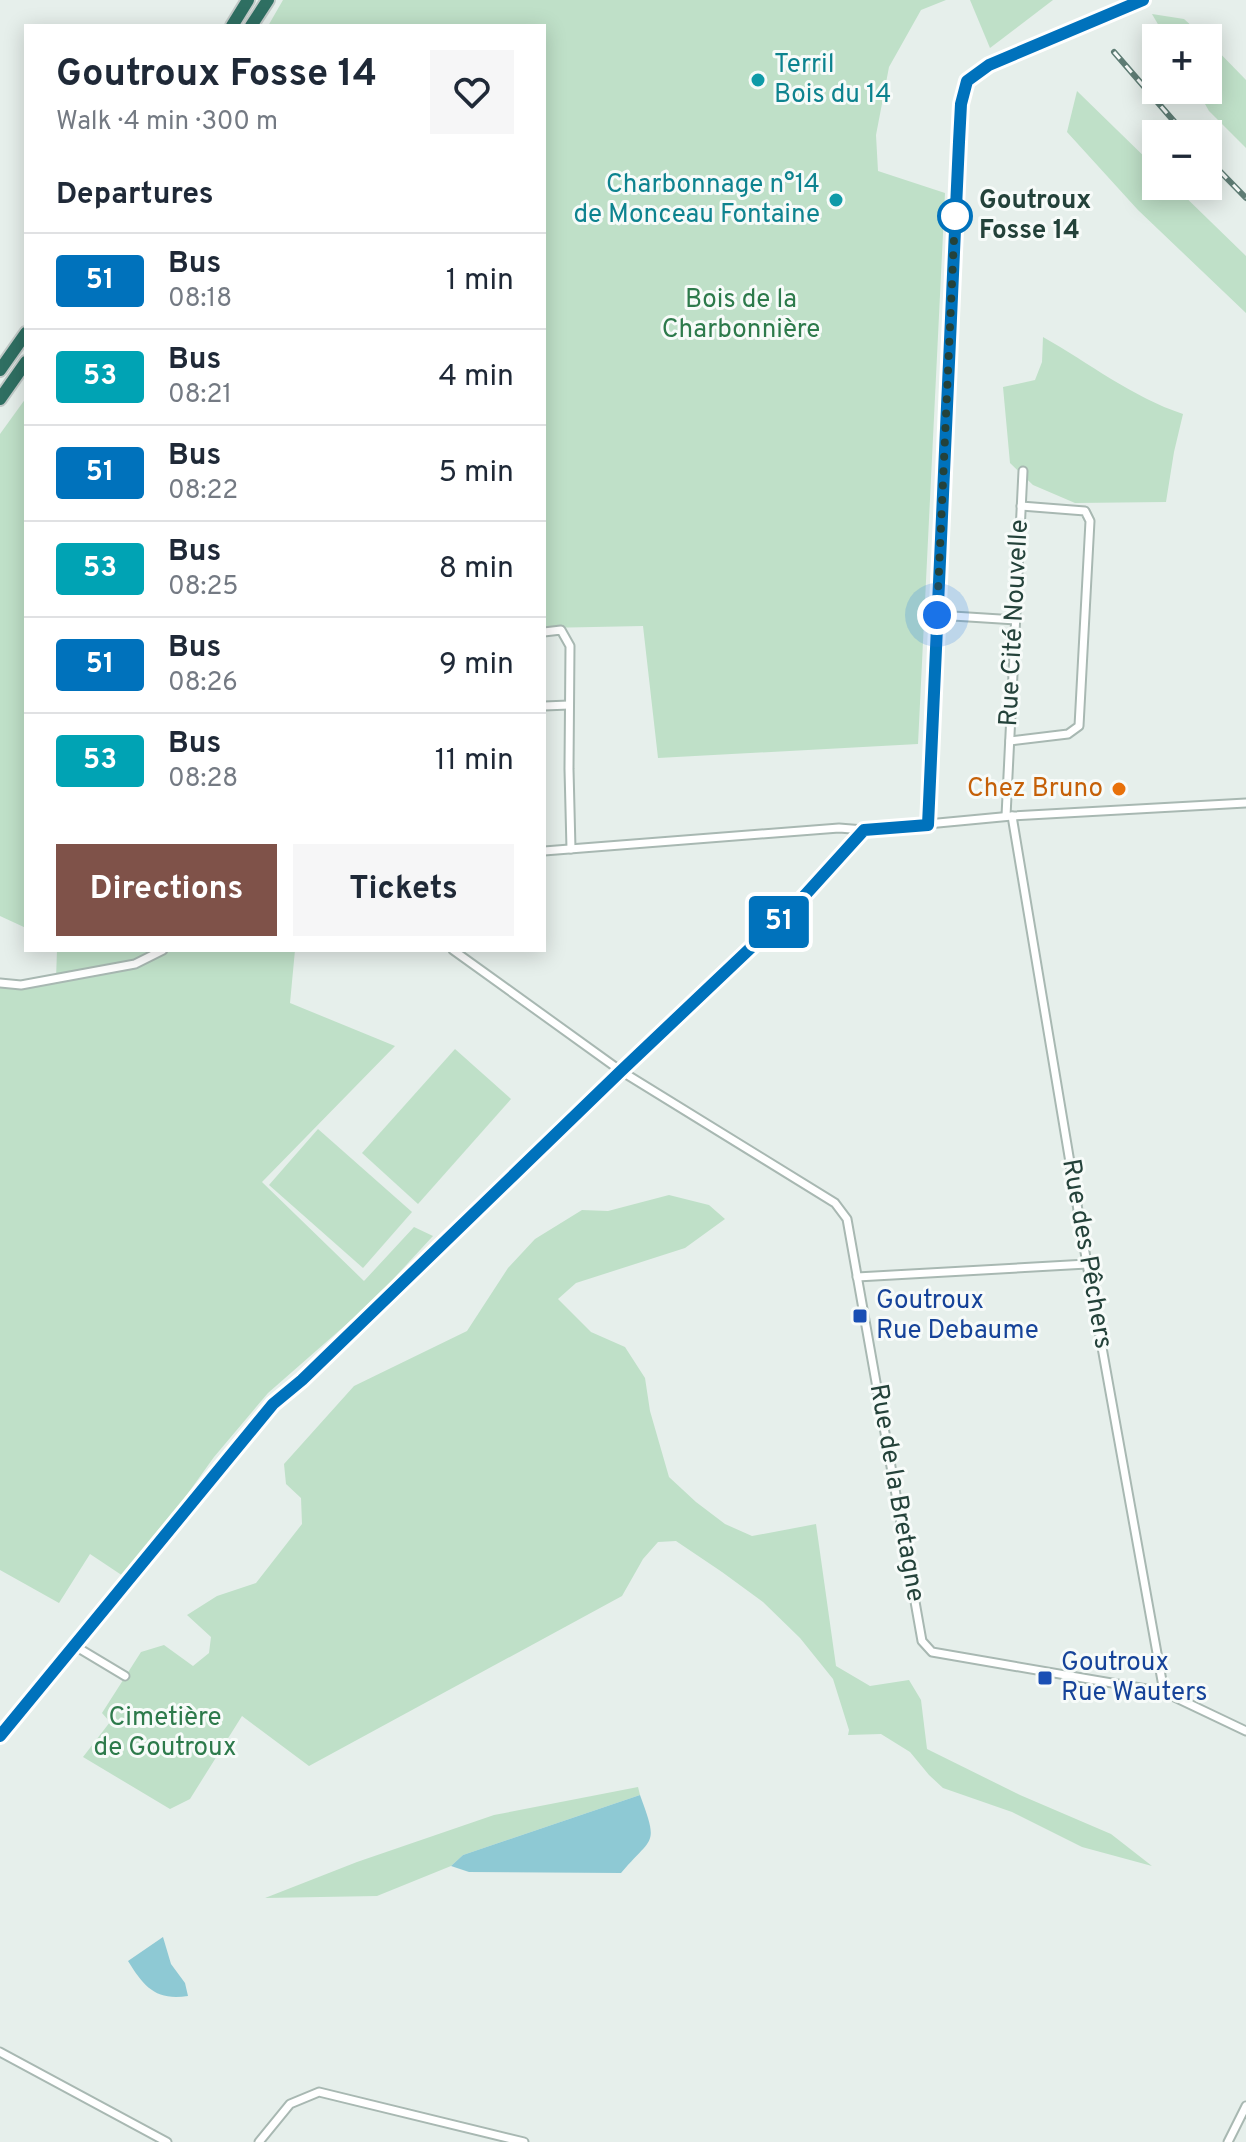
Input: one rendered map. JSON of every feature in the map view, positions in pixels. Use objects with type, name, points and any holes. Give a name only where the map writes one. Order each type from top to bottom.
[{"type":"highway","points":[[233,24],[248,0]]},
{"type":"highway","points":[[252,24],[268,0]]},
{"type":"highway","points":[[0,370],[24,336]]},
{"type":"highway","points":[[0,399],[24,365]]},
{"type":"street","points":[[928,825],[961,104],[967,81],[989,65],[1143,0]]},
{"type":"street","name":"Rue Cité Nouvelle","points":[[1009,816],[1023,471]]},
{"type":"street","name":"Rue Cité Nouvelle","points":[[1010,741],[1068,734],[1079,726],[1090,521],[1085,511],[1021,506]]},
{"type":"street","points":[[937,615],[1016,620]]},
{"type":"street","points":[[546,632],[561,630],[570,646],[571,849]]},
{"type":"street","points":[[546,706],[569,705]]},
{"type":"street","points":[[546,851],[839,828],[864,830],[1009,816],[1246,803]]},
{"type":"street","name":"Rue des Pêchers","points":[[1009,816],[1164,1692]]},
{"type":"street","points":[[0,1737],[273,1404],[302,1380],[797,904],[864,830]]},
{"type":"street","points":[[0,983],[21,985],[135,964],[159,952]]},
{"type":"street","name":"Rue de la Bretagne","points":[[456,952],[621,1071],[835,1203],[847,1219],[922,1641],[932,1652],[1164,1692]]},
{"type":"street","points":[[857,1277],[1087,1264]]},
{"type":"street","points":[[75,1646],[125,1676]]},
{"type":"street","points":[[1164,1692],[1246,1731]]},
{"type":"street","points":[[0,2052],[167,2142]]},
{"type":"street","points":[[259,2142],[290,2104],[319,2092],[524,2142]]},
{"type":"street","points":[[1228,2142],[1246,2106]]},
{"type":"green space","name":"Bois de la Charbonnière","points":[[283,0],[946,0],[921,10],[889,67],[876,135],[878,171],[945,193],[918,744],[658,758],[643,626],[546,628],[546,24],[269,24]]},
{"type":"green space","points":[[970,0],[1053,0],[990,48]]},
{"type":"green space","points":[[1152,14],[1184,19],[1190,24],[1158,24]]},
{"type":"green space","points":[[1222,55],[1246,80],[1246,148],[1222,124],[1222,120],[1205,104],[1222,104]]},
{"type":"green space","points":[[1077,91],[1142,154],[1142,200],[1188,200],[1246,256],[1246,313],[1138,210],[1067,132]]},
{"type":"green space","points":[[1043,337],[1128,389],[1183,414],[1166,502],[1075,503],[1033,485],[1010,463],[1003,387],[1035,380],[1042,362]]},
{"type":"green space","points":[[24,401],[24,927],[0,916],[0,434]]},
{"type":"green space","points":[[57,952],[295,952],[290,1003],[395,1046],[262,1182],[364,1281],[414,1227],[433,1236],[373,1301],[268,1393],[214,1457],[123,1576],[90,1554],[59,1603],[0,1570],[0,983],[21,985],[56,979]]},
{"type":"green space","points":[[455,1049],[511,1099],[418,1204],[362,1153]]},
{"type":"green space","points":[[318,1129],[412,1212],[363,1268],[269,1185]]},
{"type":"green space","name":"Cimetière de Goutroux","points":[[669,1195],[709,1205],[725,1219],[685,1248],[576,1283],[558,1299],[591,1332],[625,1347],[645,1378],[650,1411],[669,1477],[725,1524],[752,1536],[816,1524],[836,1666],[870,1686],[909,1680],[921,1700],[927,1749],[1020,1795],[1111,1834],[1152,1866],[1082,1847],[1012,1812],[943,1788],[910,1752],[881,1734],[848,1735],[833,1679],[800,1638],[763,1602],[676,1541],[658,1542],[643,1559],[622,1596],[309,1766],[242,1716],[190,1799],[170,1809],[83,1757],[110,1722],[102,1713],[141,1652],[164,1645],[193,1666],[209,1653],[211,1637],[187,1615],[217,1596],[256,1583],[302,1524],[301,1498],[286,1484],[284,1464],[354,1386],[467,1331],[508,1268],[535,1239],[582,1210],[608,1211]]},
{"type":"green space","points":[[638,1787],[640,1795],[463,1855],[451,1866],[377,1896],[265,1898],[357,1862],[494,1815]]},
{"type":"water","points":[[640,1795],[650,1824],[650,1839],[621,1873],[469,1872],[451,1866],[463,1855]]},
{"type":"water","points":[[163,1937],[171,1964],[185,1983],[188,1996],[167,1996],[152,1990],[128,1961]]},
{"type":"railway","points":[[1114,52],[1173,120]]},
{"type":"railway","points":[[1222,173],[1246,198]]},
{"type":"bus line","name":"51","points":[[0,1736],[273,1404],[302,1380],[797,904],[864,830],[928,825],[961,104],[967,81],[989,65],[1143,0]]},
{"type":"place","name":"Terril Bois du 14","points":[[758,80]]},
{"type":"place","name":"Charbonnage n°14 de Monceau Fontaine","points":[[836,200]]},
{"type":"place","name":"Goutroux Fosse 14","points":[[955,216]]},
{"type":"place","name":"Chez Bruno","points":[[1119,789]]},
{"type":"place","name":"Goutroux Rue Debaume","points":[[860,1316]]},
{"type":"place","name":"Goutroux Rue Wauters","points":[[1045,1678]]},
{"type":"route","points":[[937,615],[955,216]]}]
